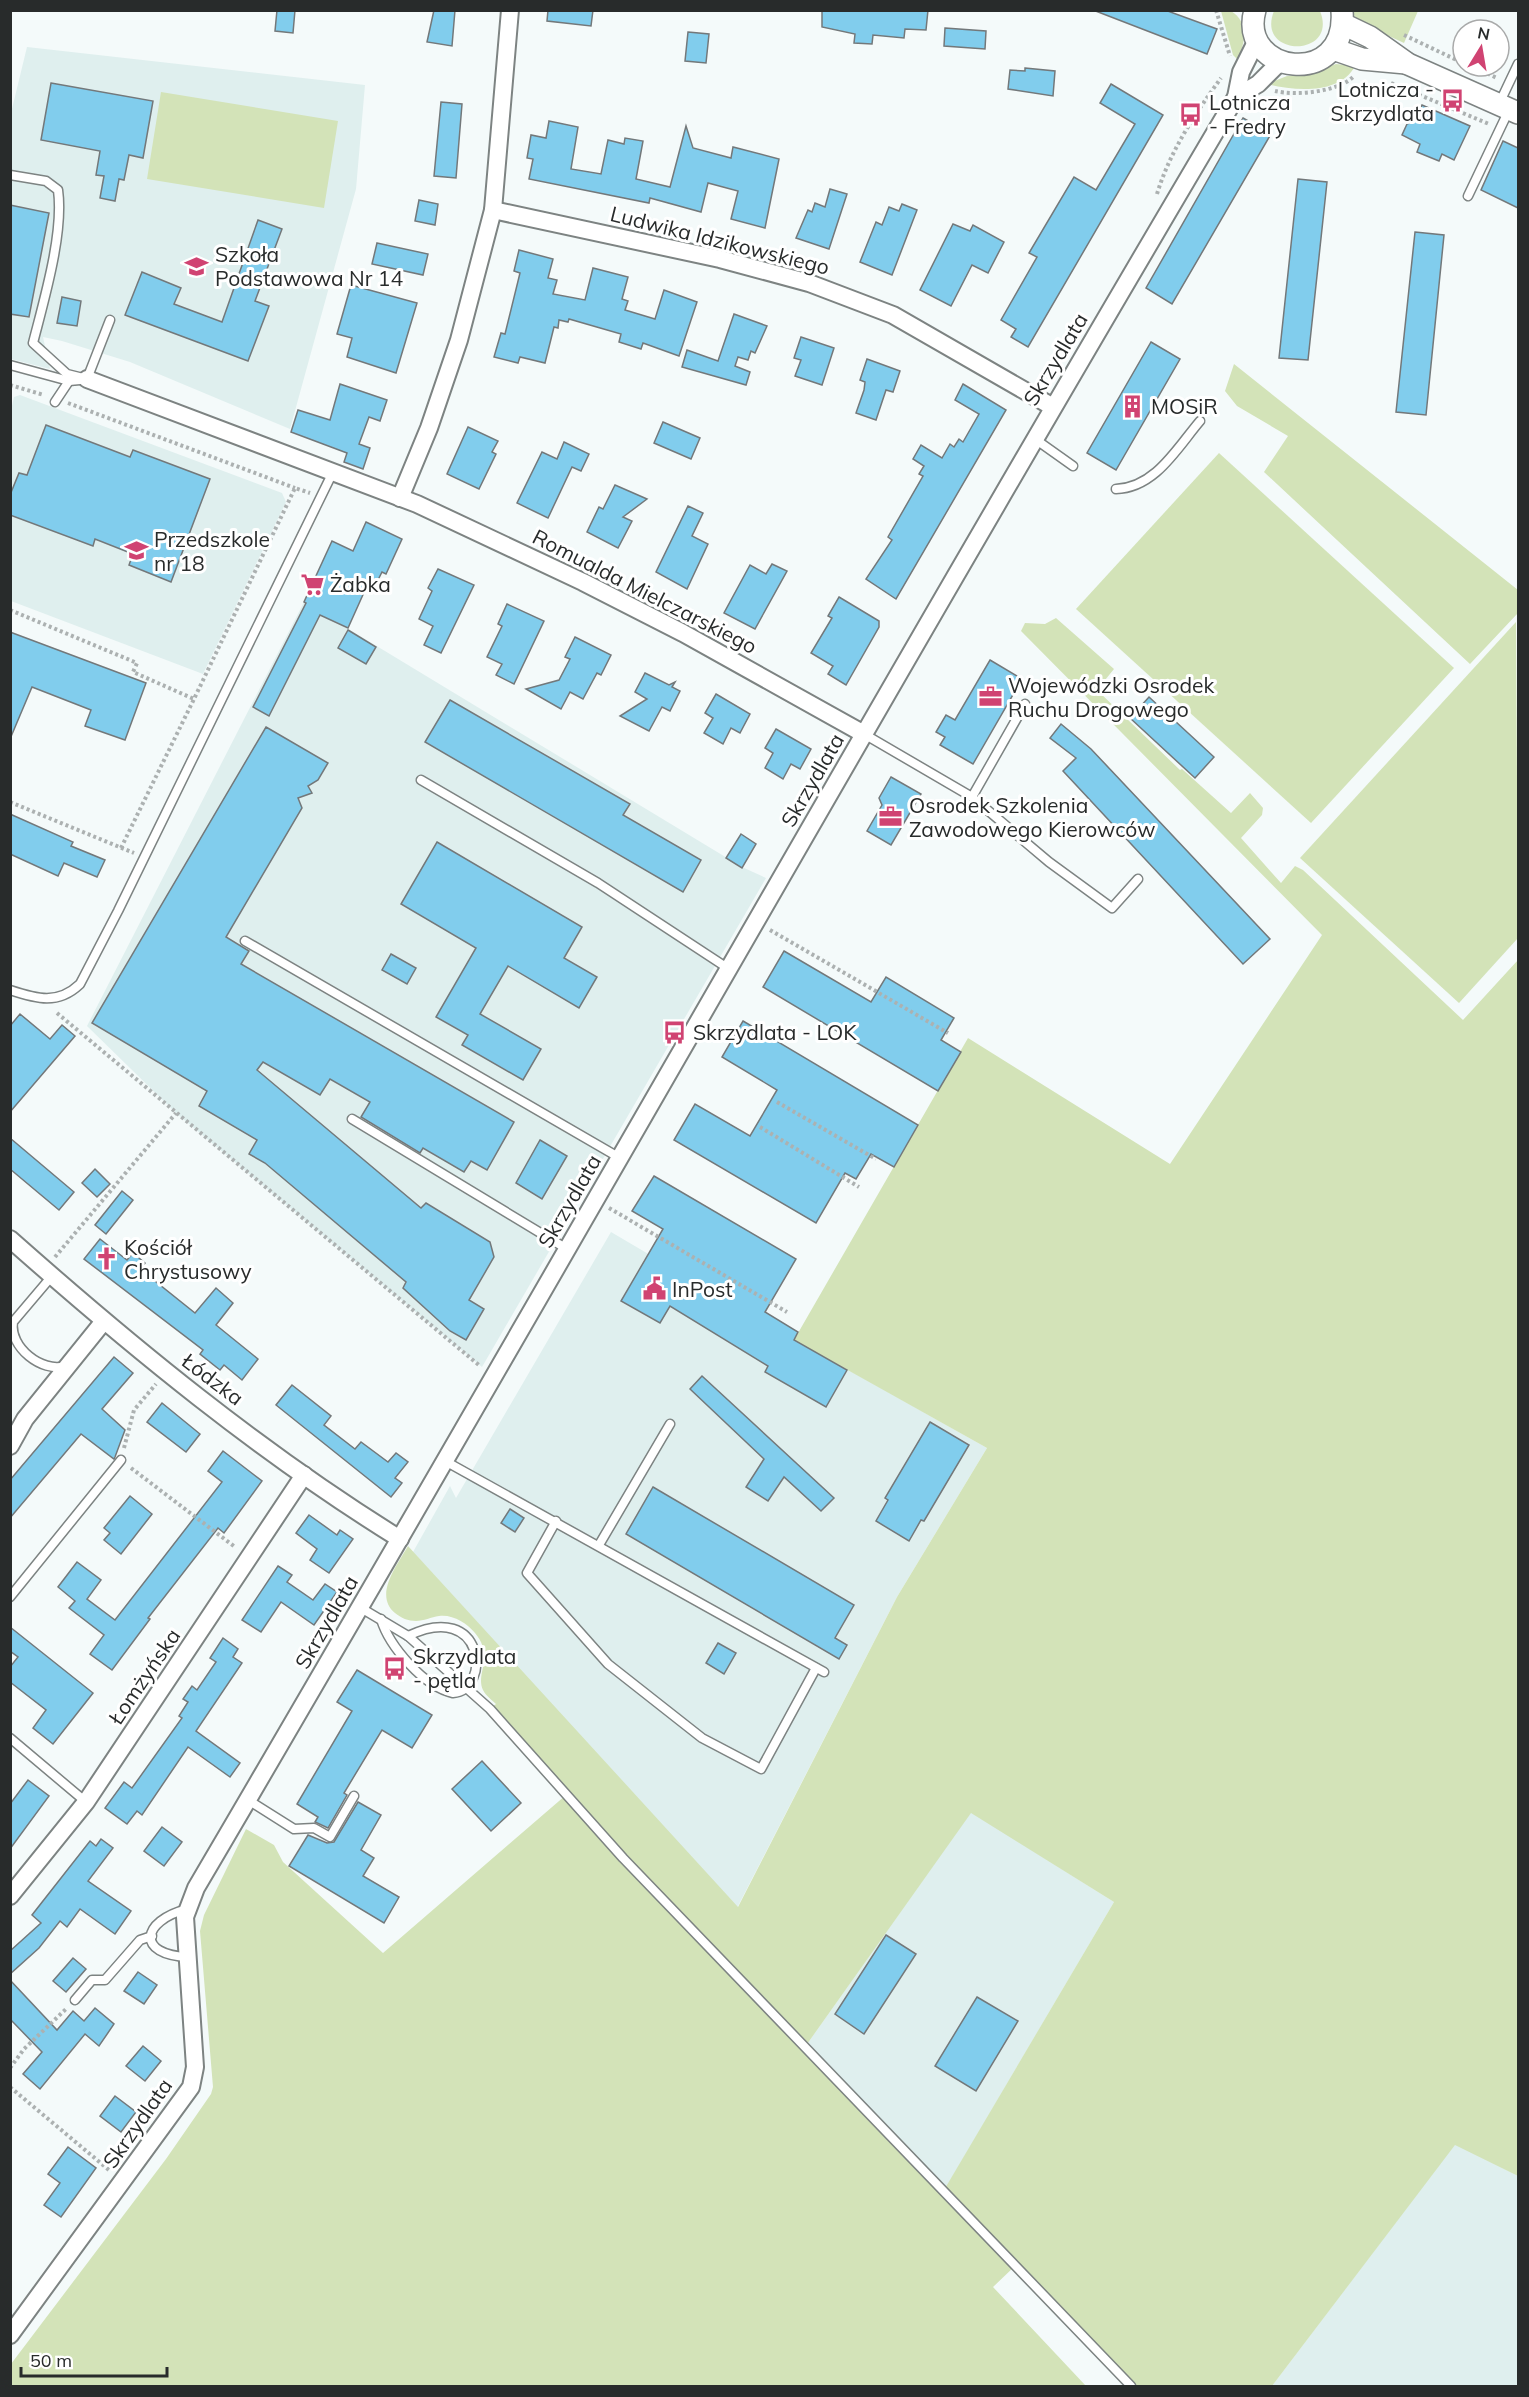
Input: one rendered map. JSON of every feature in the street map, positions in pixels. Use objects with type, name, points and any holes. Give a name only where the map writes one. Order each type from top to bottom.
[{"type":"street","points":[[400,498],[429,428],[459,340],[493,210],[510,10]]},
{"type":"street","points":[[1250,12],[1257,39],[1266,53],[1280,63],[1294,66],[1309,65],[1322,59],[1333,49],[1342,17],[1408,64],[1507,113]]},
{"type":"street","name":"Skrzydlata","points":[[10,2335],[181,2103],[194,2078],[185,1917],[196,1888],[361,1608],[1053,406],[1236,97],[1241,72],[1257,39]]},
{"type":"street","points":[[1333,49],[1362,59],[1408,64]]},
{"type":"street","name":"Skrzydlata","points":[[1236,97],[1258,84],[1280,63]]},
{"type":"street","name":"Ludwika Idzikowskiego","points":[[493,210],[720,259],[809,283],[893,315],[1053,406]]},
{"type":"street","name":"Romualda Mielczarskiego","points":[[87,379],[400,498],[593,587],[683,633],[864,734]]},
{"type":"street","name":"Łódzka","points":[[10,1239],[166,1372],[304,1474],[400,1539]]},
{"type":"street","points":[[10,1446],[25,1419],[104,1321]]},
{"type":"street","name":"Łomżyńska","points":[[10,1896],[86,1802],[304,1474]]},
{"type":"lane","points":[[1468,196],[1507,113],[1509,83],[1518,64]]},
{"type":"lane","points":[[10,175],[46,181],[58,190],[60,205],[58,226],[33,343],[67,374],[87,379]]},
{"type":"lane","points":[[87,379],[110,320]]},
{"type":"lane","points":[[10,365],[69,381],[87,379]]},
{"type":"lane","points":[[56,401],[69,381]]},
{"type":"lane","points":[[1116,489],[1130,489],[1150,478],[1200,421]]},
{"type":"lane","points":[[1034,439],[1073,466]]},
{"type":"lane","points":[[10,990],[58,999],[70,994],[80,984],[332,474]]},
{"type":"lane","points":[[972,797],[1025,704]]},
{"type":"lane","points":[[864,734],[972,797],[1049,862],[1112,908],[1138,879]]},
{"type":"lane","points":[[421,780],[598,882],[729,969]]},
{"type":"lane","points":[[245,941],[620,1158]]},
{"type":"lane","points":[[352,1119],[567,1249]]},
{"type":"lane","points":[[48,1272],[13,1322],[11,1331],[15,1343],[41,1364],[56,1369],[67,1366]]},
{"type":"lane","points":[[599,1545],[670,1424]]},
{"type":"lane","points":[[10,1597],[121,1460]]},
{"type":"lane","points":[[445,1461],[556,1521],[820,1670],[760,1770],[702,1738],[608,1664],[527,1573],[556,1521]]},
{"type":"lane","points":[[361,1608],[408,1636],[490,1709],[631,1866],[1131,2386]]},
{"type":"lane","points":[[381,1619],[393,1646],[434,1684],[453,1693],[467,1687],[475,1670],[476,1656],[472,1644],[464,1635],[454,1629],[435,1627],[408,1636]]},
{"type":"lane","points":[[10,1738],[86,1802]]},
{"type":"lane","points":[[248,1800],[294,1829],[314,1828],[330,1837],[354,1796]]},
{"type":"lane","points":[[187,1908],[163,1917],[153,1927],[152,1936],[154,1947],[161,1953],[188,1956]]},
{"type":"lane","points":[[75,2000],[92,1980],[105,1980],[140,1940],[152,1936]]},
{"type":"path","points":[[1217,11],[1231,60]]},
{"type":"path","points":[[1396,31],[1451,57]]},
{"type":"path","points":[[1272,90],[1285,93],[1343,85],[1358,70]]},
{"type":"path","points":[[1154,205],[1164,171],[1194,115],[1224,74]]},
{"type":"path","points":[[1498,78],[1509,83]]},
{"type":"path","points":[[1387,81],[1479,121],[1507,113]]},
{"type":"path","points":[[10,385],[321,497]]},
{"type":"path","points":[[121,848],[295,488]]},
{"type":"path","points":[[10,610],[137,663],[134,672],[194,699]]},
{"type":"path","points":[[10,802],[143,857]]},
{"type":"path","points":[[756,921],[948,1033]]},
{"type":"path","points":[[57,1013],[484,1369]]},
{"type":"path","points":[[777,1102],[876,1159]]},
{"type":"path","points":[[48,1272],[176,1113]]},
{"type":"path","points":[[760,1128],[859,1187]]},
{"type":"path","points":[[596,1200],[788,1312]]},
{"type":"path","points":[[481,1374],[488,1362]]},
{"type":"path","points":[[166,1372],[134,1410],[121,1460],[250,1558]]},
{"type":"path","points":[[10,2068],[24,2049],[75,2000]]},
{"type":"path","points":[[10,2087],[123,2182]]},
{"type":"shaded area","name":"Szkoła Podstawowa Nr 14","points":[[27,47],[365,85],[356,189],[290,429],[130,362],[62,341],[43,337],[50,369],[11,359],[10,117]]},
{"type":"shaded area","name":"Przedszkole nr 18","points":[[20,395],[282,493],[286,502],[203,674],[11,601],[10,414],[14,397]]},
{"type":"shaded area","points":[[304,602],[742,867],[766,878],[482,1367],[176,1113],[87,1026]]},
{"type":"shaded area","points":[[611,1232],[769,1325],[987,1448],[897,1597],[737,1908],[413,1552],[450,1486],[456,1498]]},
{"type":"shaded area","points":[[971,1812],[1114,1902],[944,2191],[805,2047]]},
{"type":"shaded area","points":[[1455,2144],[1518,2176],[1518,2386],[1272,2386]]},
{"type":"green space","points":[[1221,11],[1231,11],[1241,21],[1243,27],[1244,40],[1237,59],[1233,55]]},
{"type":"green space","points":[[1274,11],[1320,11],[1323,26],[1318,37],[1309,44],[1297,46],[1285,44],[1276,37],[1271,26]]},
{"type":"green space","points":[[1350,11],[1418,11],[1404,43],[1361,23]]},
{"type":"green space","points":[[1336,64],[1355,66],[1339,82],[1328,86],[1303,89],[1267,84],[1287,76],[1312,73]]},
{"type":"green space","points":[[161,92],[338,121],[324,208],[147,179]]},
{"type":"green space","points":[[1234,364],[1518,590],[1518,613],[1470,664],[1264,472],[1288,436],[1237,406],[1225,391]]},
{"type":"green space","points":[[1219,453],[1454,668],[1311,823],[1076,609]]},
{"type":"green space","points":[[1056,618],[1114,669],[1097,690],[1180,770],[1182,769],[1231,813],[1250,793],[1263,808],[1262,815],[1241,838],[1281,883],[1295,866],[1303,870],[1463,1020],[1518,960],[1518,2176],[1455,2145],[1272,2386],[1131,2386],[1015,2266],[993,2287],[1086,2386],[11,2386],[11,2364],[166,2159],[211,2094],[213,2087],[200,1931],[204,1915],[246,1829],[274,1845],[283,1862],[383,1953],[566,1795],[490,1709],[496,1704],[484,1692],[481,1684],[484,1650],[472,1629],[449,1616],[419,1621],[407,1620],[397,1615],[389,1606],[386,1597],[389,1580],[408,1546],[738,1907],[897,1597],[987,1448],[794,1340],[968,1038],[1170,1164],[1322,935],[1021,631],[1025,623],[1045,624]],"holes":[[[971,1813],[1114,1902],[944,2190],[805,2047]]]},
{"type":"green space","points":[[1516,622],[1518,938],[1459,1003],[1300,858]]},
{"type":"building","points":[[277,10],[295,10],[293,33],[275,31]]},
{"type":"building","points":[[434,10],[455,10],[452,46],[427,42]]},
{"type":"building","points":[[548,10],[593,10],[591,26],[547,21]]},
{"type":"building","points":[[822,10],[928,10],[926,30],[905,29],[904,38],[873,35],[872,44],[854,43],[855,34],[822,27]]},
{"type":"building","points":[[1093,10],[1165,10],[1217,29],[1207,54]]},
{"type":"building","points":[[945,28],[986,31],[985,49],[944,46]]},
{"type":"building","points":[[688,32],[709,34],[706,63],[685,61]]},
{"type":"building","points":[[1025,68],[1055,71],[1053,96],[1008,89],[1010,70],[1025,71]]},
{"type":"building","points":[[51,83],[153,101],[143,158],[129,155],[124,180],[119,179],[115,201],[100,198],[104,176],[96,175],[100,151],[41,140]]},
{"type":"building","points":[[1111,84],[1163,115],[1028,347],[1011,337],[1016,329],[1001,320],[1037,257],[1029,253],[1074,177],[1096,190],[1135,124],[1100,103]]},
{"type":"building","points":[[441,102],[462,104],[456,178],[434,176]]},
{"type":"building","points":[[1422,105],[1470,126],[1454,160],[1442,154],[1439,161],[1417,152],[1420,144],[1402,135],[1407,124],[1415,121]]},
{"type":"building","points":[[1243,118],[1271,134],[1172,304],[1146,288]]},
{"type":"building","points":[[549,121],[578,127],[571,169],[601,174],[608,140],[624,144],[625,138],[643,141],[636,179],[670,187],[686,126],[693,148],[731,158],[733,147],[779,159],[765,228],[731,219],[738,191],[708,183],[701,212],[650,198],[649,203],[529,179],[533,159],[527,158],[531,135],[546,138]]},
{"type":"building","points":[[1503,141],[1518,148],[1518,208],[1481,190]]},
{"type":"building","points":[[1298,179],[1327,182],[1308,360],[1279,358]]},
{"type":"building","points":[[830,189],[847,194],[829,249],[796,238],[808,210],[812,212],[815,203],[825,207]]},
{"type":"building","points":[[419,200],[438,204],[435,225],[415,221]]},
{"type":"building","points":[[902,204],[917,210],[892,275],[860,262],[876,222],[882,225],[889,207],[899,211]]},
{"type":"building","points":[[10,205],[49,213],[29,317],[10,314]]},
{"type":"building","points":[[258,220],[282,229],[255,301],[269,306],[248,361],[125,315],[142,272],[181,288],[174,304],[222,322]]},
{"type":"building","points":[[953,224],[970,231],[973,225],[1004,242],[988,273],[972,265],[951,306],[920,290]]},
{"type":"building","points":[[1415,232],[1444,235],[1426,415],[1396,412]]},
{"type":"building","points":[[377,243],[428,254],[423,275],[372,264]]},
{"type":"building","points":[[519,250],[553,259],[548,278],[557,280],[553,294],[585,300],[593,268],[628,277],[622,299],[628,301],[625,310],[655,319],[664,290],[697,302],[679,356],[643,343],[641,349],[619,342],[621,334],[569,319],[568,322],[559,320],[558,328],[554,327],[545,363],[520,357],[518,363],[494,357],[501,333],[505,334],[520,273],[514,271]]},
{"type":"building","points":[[351,285],[417,303],[396,373],[347,357],[352,338],[337,334]]},
{"type":"building","points":[[62,297],[81,301],[77,326],[57,323]]},
{"type":"building","points":[[734,314],[767,326],[755,353],[751,351],[748,360],[738,357],[735,366],[750,372],[746,385],[682,367],[687,350],[718,361]]},
{"type":"building","points":[[801,337],[834,348],[822,385],[795,376],[801,360],[794,358]]},
{"type":"building","name":"MOSiR","points":[[1151,342],[1180,359],[1116,470],[1087,453]]},
{"type":"building","points":[[867,359],[900,371],[893,392],[886,390],[876,420],[856,413],[864,390],[865,382],[860,380]]},
{"type":"building","points":[[340,384],[387,400],[380,421],[369,417],[359,444],[370,448],[363,469],[344,462],[347,453],[291,432],[298,410],[330,420]]},
{"type":"building","points":[[963,384],[1006,410],[896,599],[866,579],[892,540],[888,537],[923,476],[919,474],[924,466],[913,459],[921,445],[942,458],[950,444],[954,447],[959,439],[963,442],[979,414],[955,400]]},
{"type":"building","points":[[663,422],[700,438],[691,459],[654,443]]},
{"type":"building","points":[[46,425],[130,457],[133,450],[210,479],[171,582],[129,565],[133,554],[95,539],[93,546],[10,515],[10,495],[19,473],[27,475]]},
{"type":"building","points":[[468,427],[498,441],[492,452],[496,454],[479,489],[447,474]]},
{"type":"building","points":[[564,442],[589,454],[581,471],[572,467],[548,518],[517,503],[542,452],[557,459]]},
{"type":"building","points":[[615,485],[647,499],[623,517],[632,521],[618,548],[587,532],[599,507],[603,509]]},
{"type":"building","points":[[688,506],[703,513],[692,536],[708,544],[687,589],[656,572]]},
{"type":"building","points":[[366,522],[402,539],[386,574],[382,572],[372,592],[366,588],[348,628],[320,615],[269,716],[253,707],[306,603],[304,602],[332,541],[353,551]]},
{"type":"building","points":[[772,564],[787,571],[755,629],[724,613],[750,565],[766,574]]},
{"type":"building","points":[[438,569],[474,585],[441,653],[424,645],[433,626],[419,619],[432,591],[428,588]]},
{"type":"building","points":[[839,597],[879,621],[879,627],[846,685],[828,674],[833,666],[811,653],[832,618],[828,616]]},
{"type":"building","points":[[507,604],[544,621],[514,684],[496,675],[502,664],[487,657],[502,626],[498,624]]},
{"type":"building","points":[[348,630],[376,647],[366,664],[338,648]]},
{"type":"building","points":[[10,632],[146,683],[125,740],[85,726],[91,710],[32,687],[10,739]]},
{"type":"building","points":[[575,637],[611,655],[601,675],[597,673],[583,699],[570,692],[561,709],[526,689],[559,680],[570,659],[565,657]]},
{"type":"building","name":"Wojewódzki Osrodek Ruchu Drogowego","points":[[990,660],[1022,679],[973,764],[940,745],[945,737],[936,732],[946,715],[955,720]]},
{"type":"building","points":[[645,673],[669,685],[675,682],[672,687],[680,691],[670,711],[662,707],[649,731],[620,716],[647,699],[635,692]]},
{"type":"building","points":[[716,694],[750,714],[740,733],[731,728],[723,744],[704,733],[713,718],[705,713]]},
{"type":"building","points":[[1149,697],[1214,757],[1195,778],[1130,718]]},
{"type":"building","points":[[450,700],[630,804],[623,815],[701,860],[683,892],[425,742]]},
{"type":"building","points":[[1061,724],[1091,749],[1270,939],[1243,964],[1063,771],[1076,758],[1050,738]]},
{"type":"building","points":[[266,727],[328,763],[318,780],[308,786],[312,793],[298,798],[302,808],[226,937],[249,951],[241,964],[514,1122],[487,1170],[471,1161],[464,1172],[423,1148],[420,1153],[361,1117],[370,1102],[330,1079],[320,1095],[263,1062],[257,1070],[421,1208],[426,1203],[490,1242],[494,1257],[469,1300],[484,1309],[466,1340],[450,1331],[403,1288],[406,1282],[265,1163],[249,1154],[257,1140],[199,1106],[207,1091],[92,1023]]},
{"type":"building","points":[[776,729],[811,749],[800,769],[791,764],[783,779],[765,768],[773,753],[765,748]]},
{"type":"building","name":"Osrodek Szkolenia Zawodowego Kierowców","points":[[891,777],[921,794],[891,845],[867,831],[882,805],[879,798]]},
{"type":"building","points":[[10,814],[73,842],[71,846],[105,860],[97,877],[64,863],[58,876],[10,854]]},
{"type":"building","points":[[741,834],[756,844],[742,868],[726,858]]},
{"type":"building","points":[[437,842],[582,927],[564,958],[597,977],[579,1008],[508,966],[480,1014],[541,1049],[523,1080],[462,1045],[468,1035],[436,1017],[476,948],[401,904]]},
{"type":"building","points":[[784,951],[871,1002],[886,977],[954,1018],[941,1040],[961,1052],[938,1091],[763,987]]},
{"type":"building","points":[[391,954],[416,968],[407,984],[382,970]]},
{"type":"building","points":[[20,1014],[50,1039],[62,1025],[75,1036],[10,1112],[10,1026]]},
{"type":"building","points":[[743,1021],[918,1125],[894,1167],[871,1154],[856,1179],[845,1173],[816,1223],[674,1140],[695,1104],[750,1136],[777,1090],[722,1057]]},
{"type":"building","points":[[10,1138],[74,1192],[59,1210],[10,1169]]},
{"type":"building","points":[[540,1140],[567,1156],[542,1199],[516,1183]]},
{"type":"building","points":[[95,1169],[110,1184],[97,1197],[82,1183]]},
{"type":"building","points":[[654,1176],[796,1259],[765,1312],[798,1332],[794,1340],[847,1370],[826,1407],[765,1372],[768,1366],[670,1306],[660,1323],[621,1301],[663,1229],[632,1211]]},
{"type":"building","points":[[122,1191],[133,1200],[106,1234],[95,1225]]},
{"type":"building","points":[[100,1239],[127,1260],[133,1253],[145,1263],[140,1269],[195,1313],[216,1288],[233,1303],[216,1325],[258,1359],[242,1380],[224,1365],[220,1370],[200,1354],[203,1350],[84,1259]]},
{"type":"building","points":[[114,1357],[133,1373],[102,1409],[125,1430],[114,1459],[81,1434],[10,1518],[10,1480]]},
{"type":"building","points":[[702,1376],[834,1498],[821,1511],[784,1477],[768,1501],[746,1487],[764,1459],[690,1389]]},
{"type":"building","points":[[292,1385],[331,1416],[324,1425],[355,1449],[361,1442],[388,1462],[396,1453],[408,1462],[395,1478],[402,1483],[391,1497],[276,1405]]},
{"type":"building","points":[[162,1403],[200,1434],[186,1452],[147,1422]]},
{"type":"building","points":[[930,1422],[969,1445],[924,1521],[921,1520],[909,1541],[876,1521],[888,1500],[885,1498]]},
{"type":"building","points":[[223,1451],[262,1481],[224,1533],[218,1528],[148,1618],[150,1619],[112,1670],[90,1654],[104,1635],[69,1608],[75,1601],[58,1587],[77,1562],[101,1580],[87,1599],[115,1620],[222,1482],[208,1471]]},
{"type":"building","points":[[653,1487],[854,1605],[835,1638],[847,1645],[839,1659],[626,1534]]},
{"type":"building","points":[[130,1496],[152,1514],[121,1554],[104,1540],[110,1533],[104,1528]]},
{"type":"building","points":[[510,1509],[524,1518],[515,1532],[501,1523]]},
{"type":"building","points":[[309,1515],[337,1535],[340,1530],[353,1539],[329,1573],[310,1560],[317,1549],[296,1533]]},
{"type":"building","points":[[278,1566],[292,1575],[287,1582],[313,1600],[325,1584],[337,1592],[314,1625],[281,1602],[261,1632],[242,1620]]},
{"type":"building","points":[[10,1627],[93,1693],[53,1744],[33,1728],[46,1710],[10,1682],[10,1667],[18,1657],[10,1651]]},
{"type":"building","points":[[223,1638],[238,1649],[233,1657],[242,1663],[196,1731],[240,1763],[230,1777],[188,1747],[142,1815],[137,1811],[127,1824],[105,1808],[124,1782],[132,1788],[182,1718],[179,1716],[188,1702],[183,1699],[192,1686],[197,1690],[216,1662],[210,1658]]},
{"type":"building","points":[[718,1643],[736,1653],[724,1674],[706,1663]]},
{"type":"building","points":[[357,1670],[432,1715],[412,1748],[382,1730],[344,1793],[347,1795],[328,1828],[315,1822],[318,1817],[297,1804],[352,1711],[337,1702]]},
{"type":"building","points":[[482,1761],[521,1803],[491,1831],[452,1789]]},
{"type":"building","points":[[28,1780],[49,1796],[10,1849],[10,1804]]},
{"type":"building","points":[[358,1802],[381,1815],[361,1850],[374,1858],[363,1876],[399,1897],[384,1923],[289,1866],[308,1835],[327,1843],[334,1842]]},
{"type":"building","points":[[162,1827],[182,1842],[164,1866],[144,1851]]},
{"type":"building","points":[[101,1839],[113,1848],[88,1881],[131,1911],[115,1934],[80,1909],[67,1927],[60,1921],[39,1948],[10,1974],[10,1951],[41,1923],[32,1915],[90,1841],[96,1846]]},
{"type":"building","points":[[886,1935],[916,1954],[864,2034],[835,2014]]},
{"type":"building","points":[[73,1958],[86,1969],[66,1992],[53,1981]]},
{"type":"building","points":[[138,1972],[157,1985],[144,2004],[124,1991]]},
{"type":"building","points":[[10,1980],[57,2030],[73,2011],[84,2021],[95,2008],[114,2024],[99,2046],[85,2034],[40,2089],[23,2074],[42,2052],[10,2019]]},
{"type":"building","points":[[977,1997],[1018,2021],[976,2091],[935,2066]]},
{"type":"building","points":[[143,2046],[161,2061],[145,2081],[126,2066]]},
{"type":"building","points":[[115,2096],[136,2112],[121,2132],[100,2116]]},
{"type":"building","points":[[68,2147],[96,2168],[61,2217],[44,2205],[60,2183],[48,2174]]},
{"type":"place","name":"Lotnicza - Skrzydlata","points":[[1452,101]]},
{"type":"place","name":"Lotnicza - Fredry","points":[[1191,114]]},
{"type":"place","name":"Szkoła Podstawowa Nr 14","points":[[197,266]]},
{"type":"place","name":"MOSiR","points":[[1133,406]]},
{"type":"place","name":"Przedszkole nr 18","points":[[136,551]]},
{"type":"place","name":"Żabka","points":[[312,584]]},
{"type":"place","name":"Wojewódzki Osrodek Ruchu Drogowego","points":[[990,697]]},
{"type":"place","name":"Osrodek Szkolenia Zawodowego Kierowców","points":[[891,817]]},
{"type":"place","name":"Skrzydlata - LOK","points":[[675,1032]]},
{"type":"place","name":"Kościół Chrystusowy","points":[[106,1259]]},
{"type":"place","name":"InPost","points":[[654,1289]]},
{"type":"place","name":"Skrzydlata - pętla","points":[[395,1668]]}]
